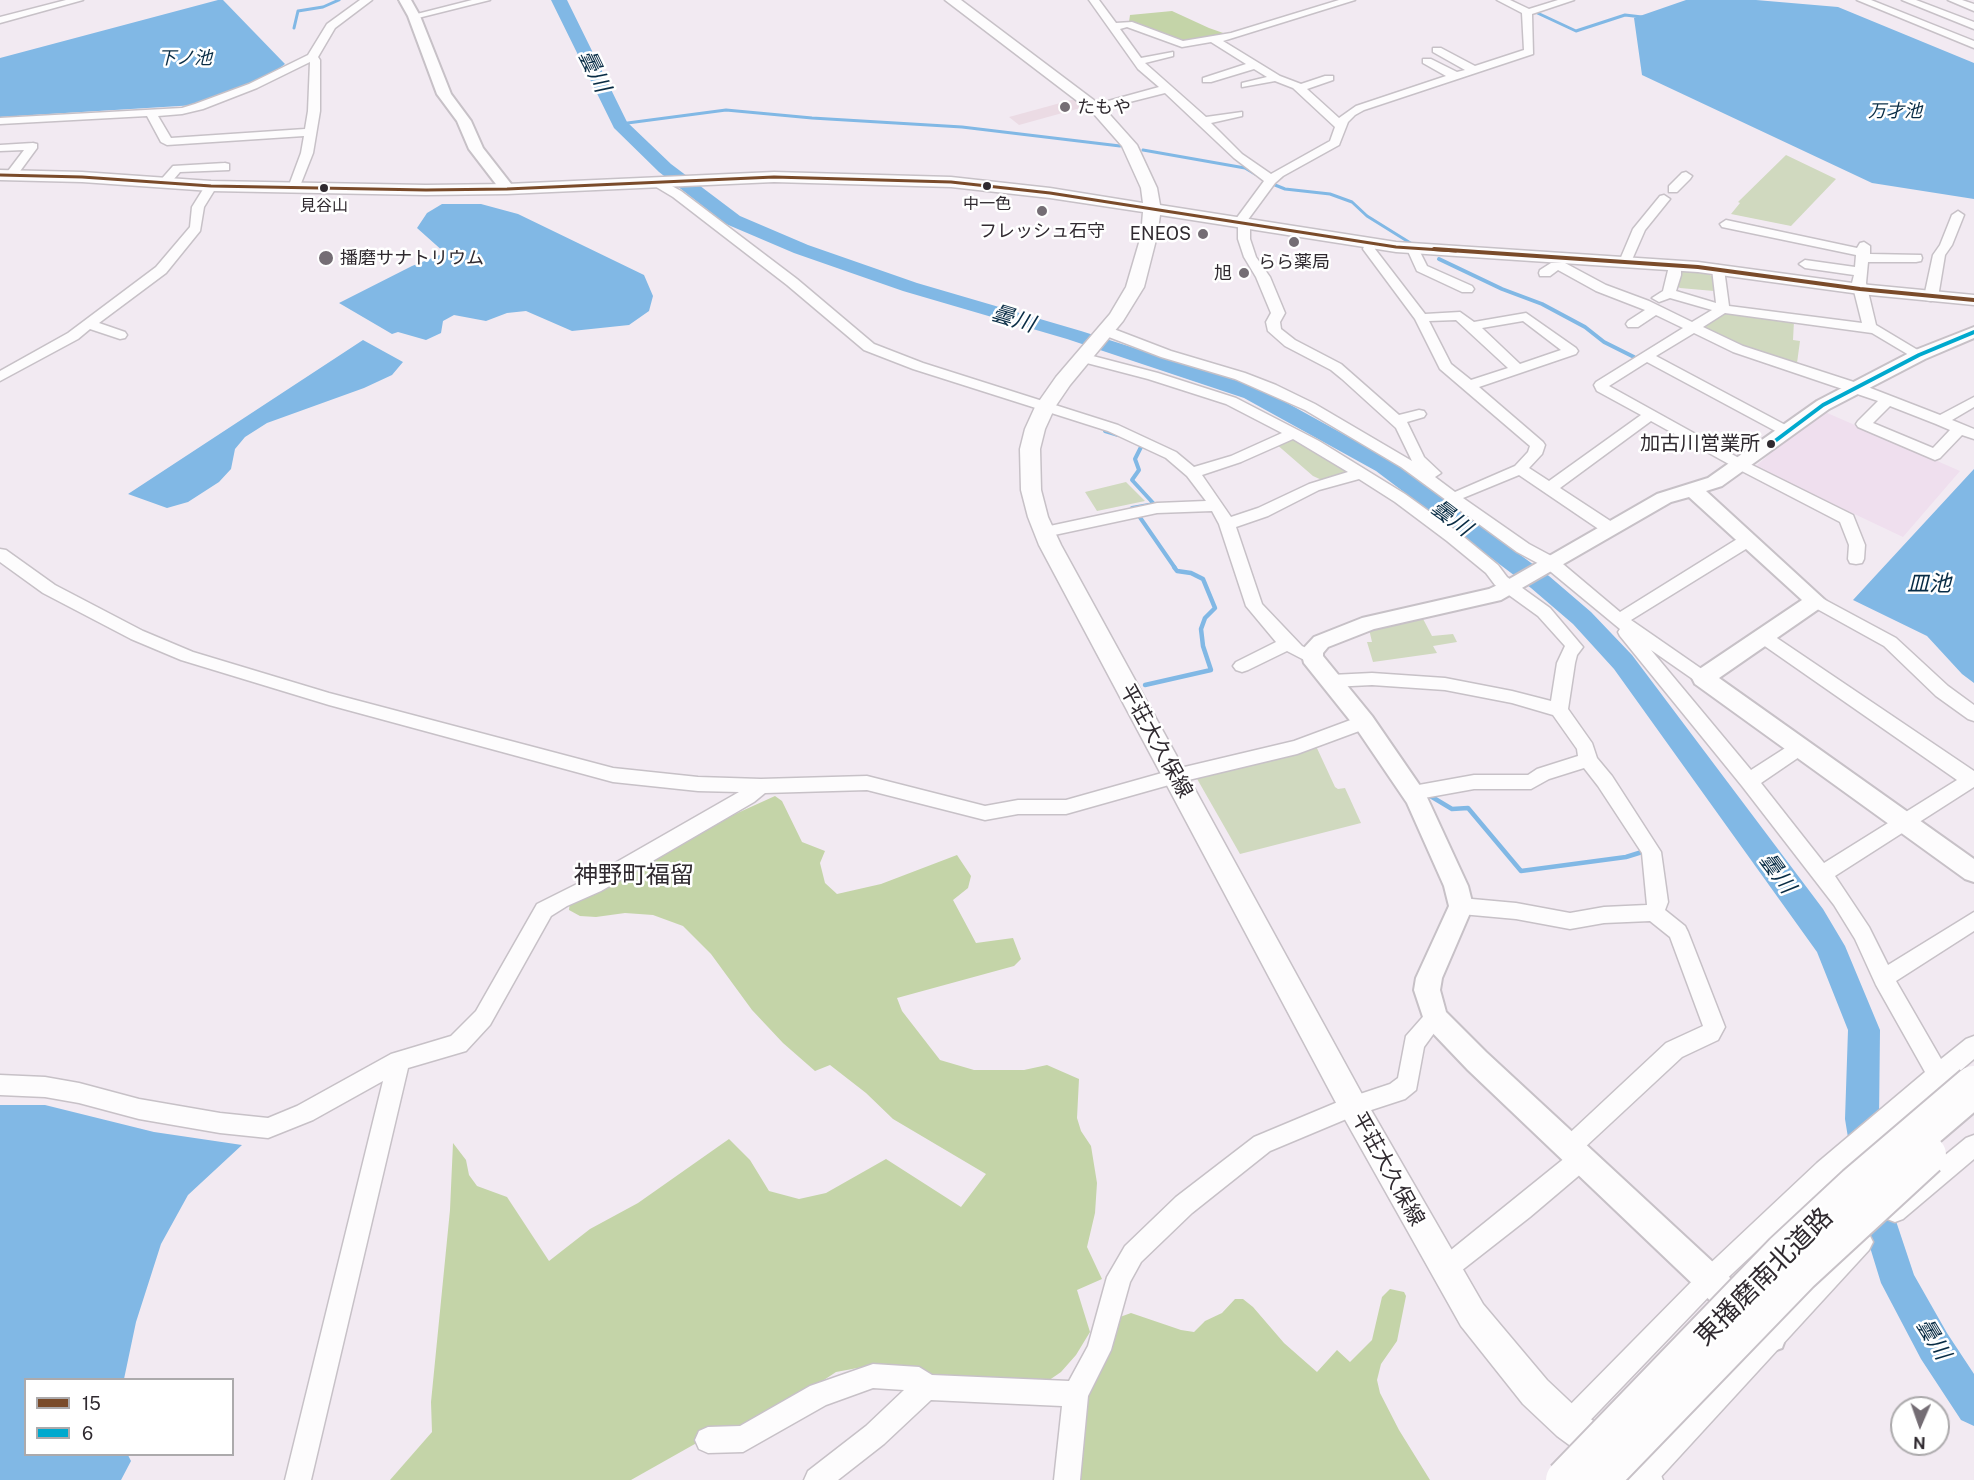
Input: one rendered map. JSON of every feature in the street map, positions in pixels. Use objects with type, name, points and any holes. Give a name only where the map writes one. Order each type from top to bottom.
[{"type":"highway","name":"東播磨南北道路","points":[[1566,1480],[1785,1253],[1857,1186],[1956,1080]]},
{"type":"highway","name":"東播磨南北道路","points":[[1598,1480],[1799,1272],[1886,1190],[1974,1113]]},
{"type":"main road","name":"平荘大久保線","points":[[952,0],[1095,108],[1129,145],[1149,188],[1152,209],[1146,252],[1136,287],[1105,333],[1045,407],[1030,449],[1031,489],[1038,517],[1045,532],[1110,657],[1353,1106],[1444,1270],[1472,1315],[1534,1392],[1569,1424],[1644,1479]]},
{"type":"main road","points":[[6,175],[294,188],[507,189],[695,179],[808,177],[951,182],[1023,189],[1413,249],[1718,269],[1863,263],[1931,297],[1974,300]]},
{"type":"street","points":[[0,121],[151,113],[199,107],[253,86],[312,57],[330,26],[367,0]]},
{"type":"street","points":[[405,0],[414,16],[444,94],[464,121],[476,149],[507,189]]},
{"type":"street","points":[[414,16],[485,0]]},
{"type":"street","points":[[1094,0],[1138,62],[1238,156],[1271,180]]},
{"type":"street","points":[[1114,27],[1128,24],[1182,44],[1232,36],[1350,0]]},
{"type":"street","points":[[1502,0],[1528,12],[1569,0]]},
{"type":"street","points":[[1862,0],[1974,45]]},
{"type":"street","points":[[1953,0],[1974,8]]},
{"type":"street","points":[[0,20],[72,1]]},
{"type":"street","points":[[1888,11],[1912,1],[1974,26]]},
{"type":"street","points":[[1528,12],[1526,18],[1529,51],[1360,108],[1351,113],[1341,126],[1335,143],[1304,158],[1271,180],[1242,224],[1250,257],[1263,277],[1278,313],[1273,322],[1275,331],[1290,343],[1336,367],[1402,426],[1424,466],[1554,561],[1619,620],[1974,872]]},
{"type":"street","points":[[1213,39],[1276,78],[1299,88],[1341,126]]},
{"type":"street","points":[[1437,51],[1474,70]]},
{"type":"street","points":[[1138,62],[1169,54]]},
{"type":"street","points":[[294,188],[307,153],[314,111],[315,60],[312,57]]},
{"type":"street","points":[[1427,61],[1455,76]]},
{"type":"street","points":[[1207,80],[1256,65]]},
{"type":"street","points":[[1246,85],[1276,78]]},
{"type":"street","points":[[1299,88],[1329,78]]},
{"type":"street","points":[[1095,108],[1166,89]]},
{"type":"street","points":[[151,113],[167,142],[230,153]]},
{"type":"street","points":[[1203,121],[1238,114]]},
{"type":"street","points":[[164,183],[177,169],[310,132]]},
{"type":"street","points":[[0,148],[33,146],[6,175]]},
{"type":"street","points":[[0,377],[72,336],[161,270],[196,228],[198,207],[214,186],[230,153]]},
{"type":"street","points":[[1625,262],[1639,230],[1686,176]]},
{"type":"street","points":[[657,182],[677,194],[792,282],[868,347],[1128,433],[1171,455],[1192,473],[1227,524],[1254,606],[1288,643],[1312,658],[1364,722],[1413,793],[1452,877],[1461,906],[1429,978],[1427,990],[1435,1018],[1477,1061],[1771,1337]]},
{"type":"street","points":[[1931,297],[1939,255],[1946,245],[1958,215]]},
{"type":"street","points":[[1726,224],[1750,226],[1863,263]]},
{"type":"street","points":[[1370,244],[1369,249],[1421,318],[1442,362],[1538,446],[1520,469],[1462,493]]},
{"type":"street","points":[[1413,249],[1422,268],[1467,289]]},
{"type":"street","points":[[1805,264],[1863,263],[1916,258]]},
{"type":"street","points":[[1863,263],[1870,329]]},
{"type":"street","points":[[1633,324],[1669,293],[1675,275],[1675,265]]},
{"type":"street","points":[[1545,273],[1560,266],[1601,288],[1653,308],[1738,349],[1855,387],[1967,431]]},
{"type":"street","points":[[1718,269],[1723,309]]},
{"type":"street","points":[[1669,293],[1723,309],[1876,330],[1918,355]]},
{"type":"street","points":[[1723,309],[1601,385],[1602,388],[1649,416],[1847,519],[1857,545],[1856,559]]},
{"type":"street","points":[[1421,318],[1460,316],[1518,369]]},
{"type":"street","points":[[1468,386],[1571,351],[1526,316],[1472,326]]},
{"type":"street","points":[[88,324],[120,336]]},
{"type":"street","points":[[1312,658],[1312,651],[1321,642],[1369,623],[1494,595],[1511,587],[1664,498],[1715,482],[1823,405],[1855,387],[1918,355],[1974,332]]},
{"type":"street","points":[[1105,333],[1240,376],[1290,397],[1406,464],[1523,548],[1554,561]]},
{"type":"street","points":[[1085,357],[1209,393],[1264,418],[1361,473],[1453,537],[1544,612],[1575,647],[1569,652],[1566,663],[1560,710]]},
{"type":"street","points":[[1647,357],[1786,431]]},
{"type":"street","points":[[1264,418],[1290,397]]},
{"type":"street","points":[[1887,401],[1863,424],[1935,455],[1967,431]]},
{"type":"street","points":[[1941,421],[1974,401]]},
{"type":"street","points":[[1396,421],[1419,414]]},
{"type":"street","points":[[1550,488],[1649,416]]},
{"type":"street","points":[[1192,473],[1236,459],[1294,433]]},
{"type":"street","points":[[1520,469],[1609,528]]},
{"type":"street","points":[[1227,524],[1263,512],[1314,487],[1361,473]]},
{"type":"street","points":[[1692,489],[1816,601],[1890,642],[1942,691],[1974,714]]},
{"type":"street","points":[[1045,532],[1157,508],[1216,506]]},
{"type":"street","points":[[1619,620],[1748,540]]},
{"type":"street","points":[[0,554],[49,589],[137,635],[187,656],[614,775],[698,784],[761,786],[867,783],[986,813],[1018,807],[1066,807],[1176,776],[1297,747],[1364,722]]},
{"type":"street","points":[[1702,678],[1816,601]]},
{"type":"street","points":[[1619,620],[1626,632],[1823,874],[1862,933],[1883,979],[1956,1080]]},
{"type":"street","points":[[1762,636],[1973,779],[1823,874]]},
{"type":"street","points":[[1242,666],[1288,643]]},
{"type":"street","points":[[1331,681],[1381,679],[1445,684],[1512,697],[1560,710],[1586,748],[1588,760],[1651,852],[1658,902],[1654,913]]},
{"type":"street","points":[[1749,781],[1798,748]]},
{"type":"street","points":[[1413,793],[1474,782],[1531,782],[1543,774],[1588,760]]},
{"type":"street","points":[[0,1085],[45,1087],[185,1117],[268,1128],[305,1113],[399,1061],[458,1044],[483,1018],[544,910],[625,867],[747,797],[761,786]]},
{"type":"street","points":[[1444,1270],[1522,1209],[1575,1153],[1588,1133],[1674,1050],[1714,1030],[1678,932],[1654,913],[1604,915],[1570,921],[1516,911],[1461,906]]},
{"type":"street","points":[[1883,979],[1974,920]]},
{"type":"street","points":[[1067,1480],[1076,1394],[1099,1350],[1119,1277],[1133,1254],[1184,1204],[1262,1144],[1353,1106],[1397,1092],[1408,1083],[1414,1043],[1435,1018]]},
{"type":"street","points":[[1569,1424],[1710,1279],[1825,1171],[1890,1116],[1956,1080],[1974,1046]]},
{"type":"street","points":[[298,1480],[399,1061]]},
{"type":"street","points":[[1644,1479],[1846,1256],[1904,1202],[1974,1145]]},
{"type":"street","points":[[708,1440],[742,1439],[819,1395],[873,1376],[919,1379],[926,1388]]},
{"type":"street","points":[[818,1480],[875,1435],[926,1388],[1076,1394]]},
{"type":"shaded area","points":[[1075,99],[1084,107],[1019,125],[1009,117]]},
{"type":"shaded area","points":[[1825,412],[1960,471],[1903,537],[1755,467],[1796,430]]},
{"type":"green space","points":[[1172,11],[1226,34],[1187,41],[1175,40],[1129,22],[1130,15]]},
{"type":"green space","points":[[1786,155],[1836,179],[1791,226],[1731,214],[1740,203],[1738,202]]},
{"type":"green space","points":[[1678,271],[1708,274],[1714,277],[1714,291],[1676,286]]},
{"type":"green space","points":[[1724,313],[1794,321],[1793,340],[1800,341],[1797,363],[1741,347],[1702,328]]},
{"type":"green space","points":[[1292,435],[1355,470],[1324,481],[1313,476],[1275,443]]},
{"type":"green space","points":[[1126,482],[1145,501],[1097,511],[1085,492]]},
{"type":"green space","points":[[1421,615],[1432,636],[1453,634],[1457,642],[1433,646],[1437,653],[1373,662],[1367,642],[1372,642],[1369,629]]},
{"type":"green space","points":[[1316,746],[1335,787],[1345,788],[1361,823],[1240,854],[1196,777]]},
{"type":"green space","points":[[775,796],[782,801],[802,842],[825,851],[820,863],[825,883],[837,894],[881,884],[957,855],[971,876],[968,888],[953,900],[976,943],[1013,938],[1021,959],[1014,966],[897,998],[902,1011],[940,1060],[974,1070],[1024,1070],[1047,1065],[1079,1079],[1077,1118],[1081,1131],[1091,1146],[1097,1183],[1095,1213],[1087,1247],[1102,1279],[1077,1290],[1090,1332],[1076,1355],[1061,1372],[1045,1383],[959,1380],[922,1372],[863,1367],[836,1372],[774,1413],[746,1427],[709,1436],[631,1480],[390,1480],[432,1432],[431,1402],[450,1210],[453,1143],[466,1160],[469,1175],[477,1186],[507,1197],[549,1261],[590,1229],[638,1203],[729,1139],[750,1160],[769,1191],[799,1199],[826,1193],[886,1159],[961,1207],[986,1174],[893,1119],[866,1093],[830,1065],[815,1071],[783,1043],[752,1010],[711,954],[683,926],[653,915],[625,913],[596,917],[580,916],[569,910],[570,900],[722,820]]},
{"type":"green space","points":[[1390,1289],[1404,1292],[1406,1296],[1397,1341],[1381,1364],[1377,1380],[1380,1393],[1399,1430],[1430,1480],[1075,1480],[1080,1416],[1115,1322],[1120,1317],[1131,1313],[1181,1330],[1194,1332],[1205,1321],[1222,1313],[1235,1299],[1243,1299],[1253,1307],[1284,1343],[1317,1372],[1337,1350],[1350,1362],[1372,1340],[1382,1297]]},
{"type":"water","name":"下ノ池","points":[[223,0],[285,64],[273,73],[196,105],[0,117],[0,58]]},
{"type":"water","name":"万才池","points":[[1686,0],[1756,0],[1838,7],[1974,63],[1974,199],[1872,183],[1642,75],[1634,18]]},
{"type":"water","points":[[442,204],[481,204],[518,214],[644,275],[653,296],[649,311],[629,325],[572,331],[526,311],[507,313],[486,321],[454,315],[443,321],[441,333],[426,340],[398,332],[392,334],[339,303],[412,266],[445,253],[417,228],[427,213]]},
{"type":"water","points":[[363,340],[403,362],[392,375],[364,388],[267,423],[245,437],[235,449],[231,469],[219,482],[188,502],[167,508],[128,494]]},
{"type":"water","name":"皿池","points":[[1974,469],[1974,683],[1962,674],[1927,636],[1853,600]]},
{"type":"water","points":[[0,1105],[45,1105],[154,1132],[242,1145],[188,1195],[161,1244],[136,1322],[124,1378],[24,1378],[24,1456],[128,1456],[131,1461],[121,1480],[0,1480]]},
{"type":"waterway","points":[[294,28],[298,11],[323,7],[339,0]]},
{"type":"waterway","name":"曇川","points":[[559,0],[620,124],[665,168],[733,220],[801,249],[910,287],[1074,335],[1252,393],[1384,466],[1540,582],[1582,618],[1623,662],[1812,918],[1830,946],[1864,1030],[1862,1119],[1878,1218],[1899,1283],[1934,1346],[1974,1407]]},
{"type":"waterway","points":[[1531,10],[1576,31],[1625,15],[1642,17]]},
{"type":"waterway","points":[[620,124],[726,110],[812,118],[962,127],[1120,146]]},
{"type":"waterway","points":[[1143,150],[1245,168],[1255,174]]},
{"type":"waterway","points":[[1275,185],[1285,189],[1330,194],[1352,202],[1367,216],[1412,244]]},
{"type":"waterway","points":[[1439,259],[1502,289],[1542,304],[1585,327],[1604,342],[1634,357]]},
{"type":"waterway","points":[[1105,431],[1118,435]]},
{"type":"waterway","points":[[1132,508],[1154,504],[1132,480],[1139,470],[1135,459],[1142,445],[1140,443]]},
{"type":"waterway","points":[[1139,516],[1175,568]]},
{"type":"waterway","points":[[1145,685],[1211,670],[1203,646],[1201,629],[1205,618],[1215,608],[1203,579],[1191,573],[1177,571],[1174,567]]},
{"type":"waterway","points":[[1427,794],[1452,809],[1468,808],[1521,871],[1626,857],[1642,852]]},
{"type":"transit line","name":"15","points":[[0,175],[82,177],[211,186],[426,190],[507,189],[774,177],[951,182],[1050,193],[1396,247],[1698,267],[1860,289],[1974,300]]},
{"type":"transit line","name":"6","points":[[1771,444],[1823,405],[1919,355],[1974,332]]},
{"type":"place","name":"たもや","points":[[1065,107]]},
{"type":"place","name":"中一色","points":[[987,186]]},
{"type":"place","name":"見谷山","points":[[324,188]]},
{"type":"place","name":"フレッシュ石守","points":[[1042,211]]},
{"type":"place","name":"ENEOS","points":[[1203,234]]},
{"type":"place","name":"らら薬局","points":[[1294,242]]},
{"type":"place","name":"播磨サナトリウム","points":[[326,258]]},
{"type":"place","name":"旭","points":[[1244,273]]},
{"type":"place","name":"加古川営業所","points":[[1771,444]]},
{"type":"district","name":"神野町福留","points":[[634,876]]}]
